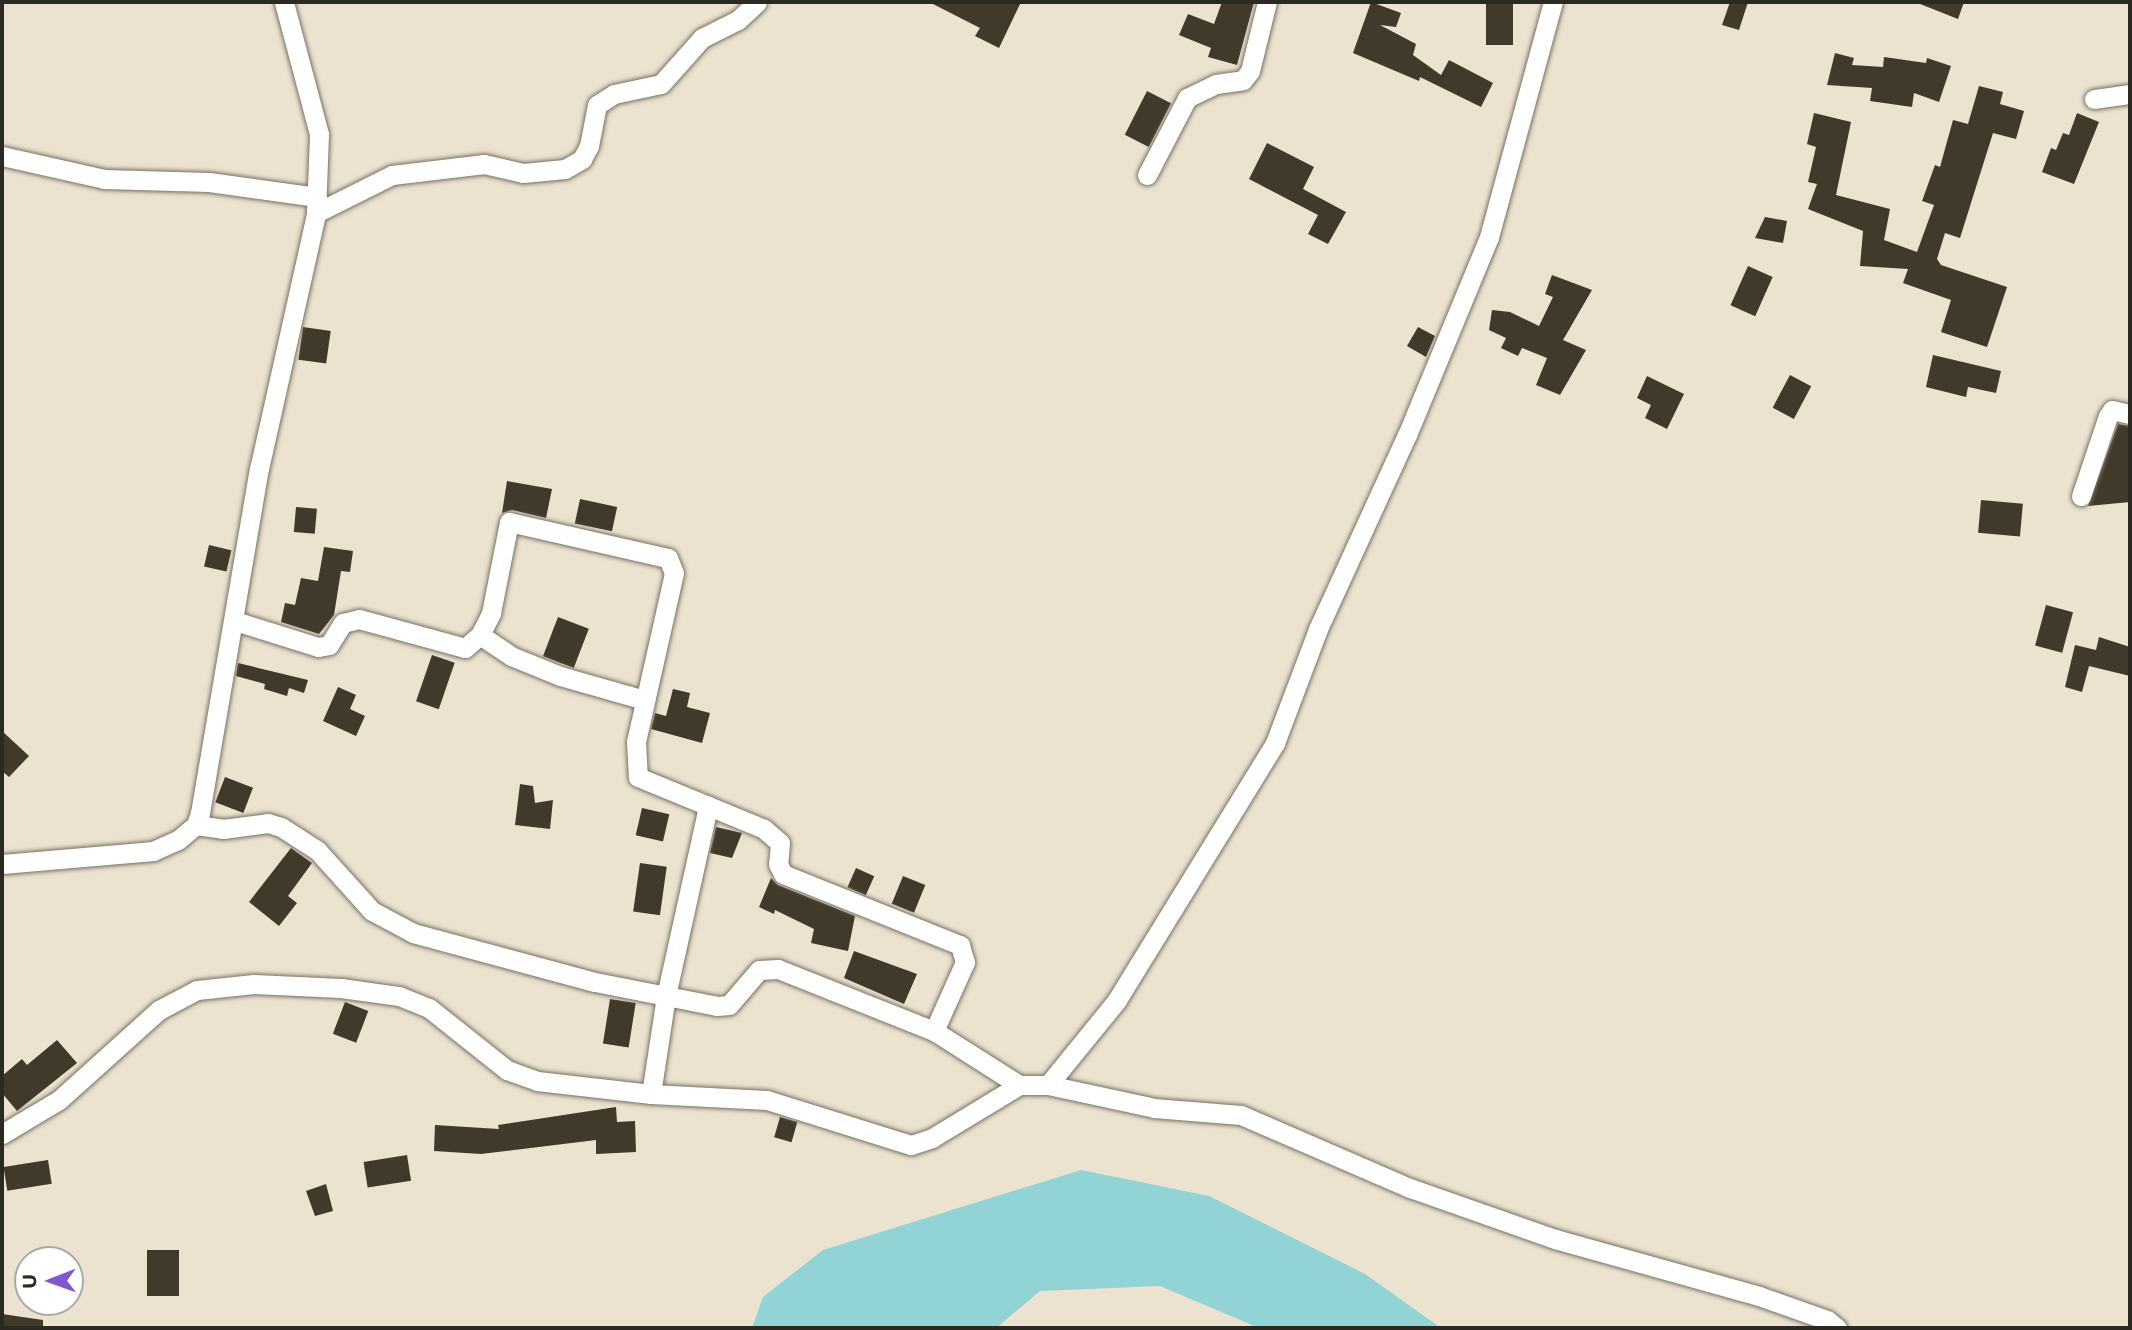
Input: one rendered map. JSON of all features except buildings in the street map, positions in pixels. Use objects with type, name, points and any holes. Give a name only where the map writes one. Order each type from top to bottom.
[{"type":"street","points":[[2,864],[153,850],[178,841],[196,825],[235,621],[262,456],[316,205],[318,134],[284,2]]},
{"type":"street","points":[[2,156],[104,179],[209,183],[316,205],[392,175],[484,164],[523,173],[565,170],[585,152],[597,105],[614,94],[661,83],[702,38],[738,20],[757,2]]},
{"type":"street","points":[[1147,176],[1187,98],[1216,84],[1243,80],[1250,71],[1267,2]]},
{"type":"street","points":[[1048,1085],[1117,1000],[1275,743],[1318,628],[1407,435],[1489,237],[1553,2]]},
{"type":"street","points":[[2094,99],[2130,94]]},
{"type":"street","points":[[2081,496],[2108,416],[2112,410],[2130,414]]},
{"type":"street","points":[[235,621],[318,646],[329,645],[343,624],[359,619],[460,648],[471,646],[491,613],[509,522],[668,558],[674,573],[634,754],[638,777],[708,806],[776,839],[783,874],[960,944],[965,962],[934,1031]]},
{"type":"street","points":[[480,635],[511,656],[560,676],[645,700]]},
{"type":"street","points":[[651,1094],[666,996],[708,806]]},
{"type":"street","points":[[196,825],[223,829],[268,822],[281,827],[317,850],[372,911],[413,933],[504,959],[666,996],[723,1006],[760,970],[770,967],[934,1031],[1019,1085]]},
{"type":"street","points":[[2,1135],[60,1100],[159,1010],[197,990],[254,984],[399,996],[446,1020],[507,1070],[537,1081],[651,1094],[766,1100],[911,1144],[932,1138],[1019,1085],[1048,1085],[1154,1108],[1241,1115],[1410,1188],[1555,1239],[1759,1296],[1838,1328]]},
{"type":"water","points":[[1081,1170],[1209,1196],[1365,1274],[1441,1328],[1259,1328],[1160,1286],[1040,1291],[996,1328],[752,1328],[763,1297],[823,1250]]}]
